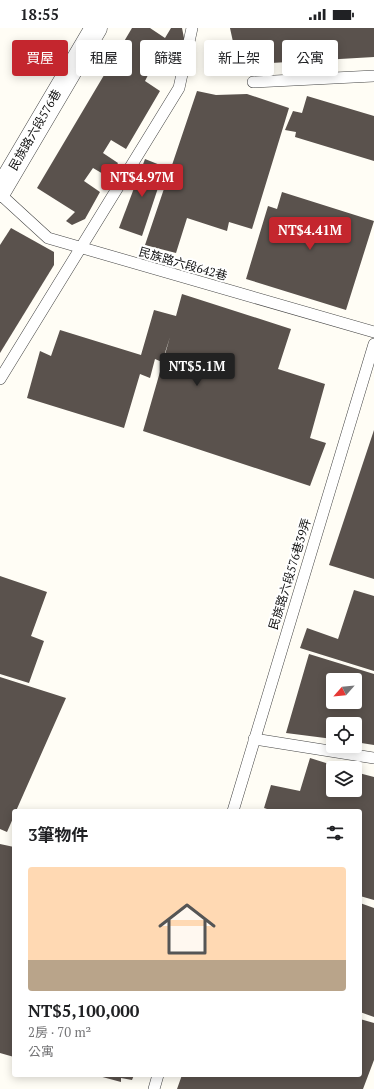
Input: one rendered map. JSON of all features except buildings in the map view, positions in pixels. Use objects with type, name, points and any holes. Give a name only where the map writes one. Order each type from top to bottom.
[{"type":"street","name":"民族路六段576巷","points":[[0,191],[96,28]]},
{"type":"lane","points":[[0,379],[179,88],[192,28]]},
{"type":"lane","points":[[253,82],[374,76]]},
{"type":"lane","name":"民族路六段642巷","points":[[0,194],[48,238],[374,332]]},
{"type":"lane","name":"民族路六段576巷39弄","points":[[234,809],[374,344]]},
{"type":"lane","points":[[254,739],[374,758]]},
{"type":"lane","points":[[154,1089],[157,1077]]}]
